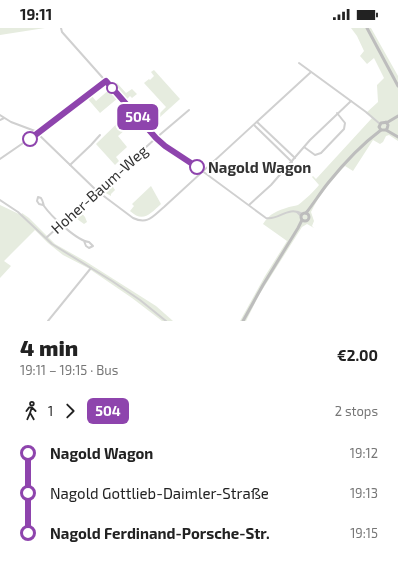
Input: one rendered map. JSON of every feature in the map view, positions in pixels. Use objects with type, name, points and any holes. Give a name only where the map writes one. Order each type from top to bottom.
[{"type":"street","points":[[61,28],[65,36],[156,138],[165,146],[186,159],[202,172],[268,218],[289,211],[296,211],[304,216]]},
{"type":"street","points":[[367,28],[398,86]]},
{"type":"street","points":[[299,63],[374,118],[381,126],[387,126],[398,116]]},
{"type":"street","points":[[0,115],[30,129],[37,134],[97,191],[133,218],[144,221],[150,219],[311,72]]},
{"type":"street","points":[[0,159],[37,134],[106,81]]},
{"type":"street","points":[[249,205],[271,185],[304,147],[351,101]]},
{"type":"street","name":"Hoher-Baum-Weg","points":[[46,238],[189,110]]},
{"type":"street","points":[[304,147],[315,156],[321,153],[344,129],[344,123],[337,114]]},
{"type":"street","points":[[0,120],[4,118]]},
{"type":"street","points":[[257,122],[295,158]]},
{"type":"street","points":[[254,125],[292,162]]},
{"type":"street","points":[[243,321],[304,216],[334,176],[381,126],[387,126],[398,137]]},
{"type":"street","points":[[70,165],[100,135]]},
{"type":"street","points":[[0,200],[18,212],[55,246],[140,300],[166,321]]},
{"type":"street","points":[[43,205],[61,224],[84,242]]},
{"type":"street","points":[[48,321],[91,268]]},
{"type":"shaded area","points":[[0,28],[45,28],[0,35]]},
{"type":"shaded area","points":[[351,28],[371,28],[398,76],[398,141],[389,135],[386,136],[380,144],[373,140],[353,171],[345,166],[335,177],[311,212],[314,221],[312,226],[314,228],[307,224],[302,227],[259,295],[246,321],[240,321],[265,276],[287,241],[263,224],[268,217],[274,213],[298,205],[309,195],[319,185],[312,177],[313,176],[316,179],[372,118],[366,113],[378,102],[377,85],[384,78],[374,58],[367,64],[360,56],[364,51],[357,36]]},
{"type":"shaded area","points":[[154,70],[180,99],[149,127],[139,117],[144,113],[143,112],[147,106],[157,116],[166,107],[144,83],[154,76],[151,72]]},
{"type":"shaded area","points":[[117,83],[126,93],[132,89],[137,94],[132,98],[130,96],[125,101],[113,87]]},
{"type":"shaded area","points":[[110,89],[118,98],[100,113],[87,98],[91,95],[96,101]]},
{"type":"shaded area","points":[[130,111],[134,122],[118,136],[127,147],[116,157],[119,161],[115,165],[96,144]]},
{"type":"shaded area","points":[[111,184],[115,190],[111,196],[104,192]]},
{"type":"shaded area","points":[[151,186],[161,204],[146,216],[143,217],[135,215],[130,211],[134,206],[132,204]]},
{"type":"shaded area","points":[[0,205],[21,215],[22,213],[55,244],[85,261],[156,306],[173,321],[162,321],[132,298],[88,268],[63,255],[35,230],[4,261],[11,266],[0,278]]},
{"type":"shaded area","points":[[79,210],[87,222],[84,224],[73,216]]},
{"type":"bus line","name":"504","points":[[30,139],[106,81],[156,138],[165,146],[197,167]]},
{"type":"place","name":"Nagold Wagon","points":[[197,167]]}]
